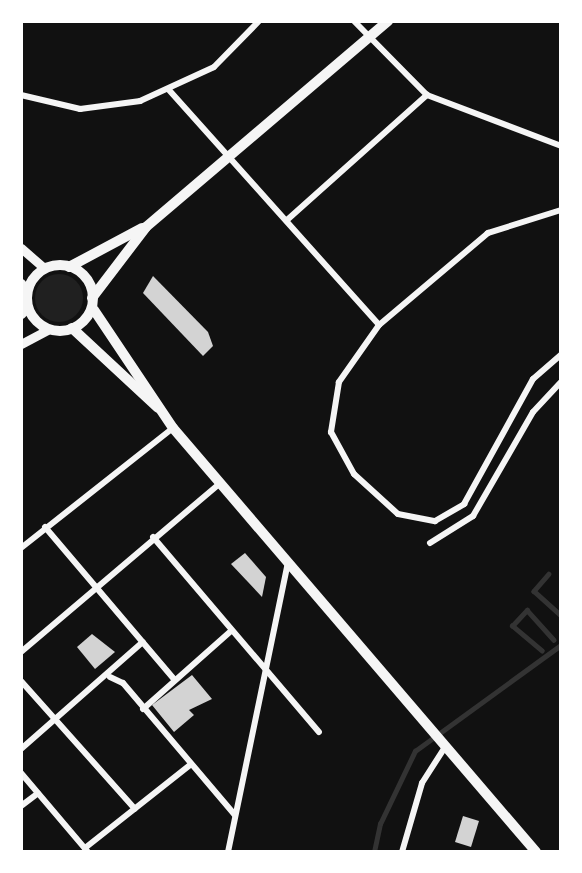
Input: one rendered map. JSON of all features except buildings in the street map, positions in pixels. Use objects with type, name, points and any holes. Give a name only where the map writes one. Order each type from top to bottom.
[{"type":"main road","points":[[92,298],[146,226],[388,21]]},
{"type":"main road","points":[[66,268],[146,226]]},
{"type":"main road","points":[[21,248],[44,268],[66,268],[85,277],[94,310],[173,428],[536,852]]},
{"type":"main road","points":[[44,268],[24,287],[24,311],[49,329]]},
{"type":"main road","points":[[21,344],[49,329],[72,328],[94,310]]},
{"type":"main road","points":[[72,328],[162,411]]},
{"type":"street","points":[[21,95],[55,107],[112,108],[169,90],[214,67],[259,21]]},
{"type":"street","points":[[354,21],[427,95],[561,146]]},
{"type":"street","points":[[169,90],[379,325]]},
{"type":"street","points":[[287,220],[427,95]]},
{"type":"street","points":[[561,210],[488,233],[379,325],[339,382],[331,432],[354,474],[398,514],[435,521],[464,505],[533,379],[561,355]]},
{"type":"street","points":[[430,543],[473,516],[533,412],[561,382]]},
{"type":"street","points":[[21,548],[173,428]]},
{"type":"street","points":[[21,652],[153,537],[220,483]]},
{"type":"street","points":[[46,527],[174,679]]},
{"type":"street","points":[[153,537],[318,732]]},
{"type":"street","points":[[228,852],[288,562]]},
{"type":"street","points":[[144,709],[174,679],[231,631]]},
{"type":"street","points":[[21,749],[110,677],[143,642]]},
{"type":"street","points":[[110,677],[144,709],[235,815]]},
{"type":"street","points":[[21,681],[58,719],[135,809]]},
{"type":"street","points":[[402,852],[422,783],[442,743]]},
{"type":"street","points":[[21,773],[86,850],[190,765]]},
{"type":"street","points":[[21,806],[38,793]]},
{"type":"shaded area","points":[[59,274],[76,281],[83,298],[76,315],[59,322],[42,315],[35,298],[42,281]]},
{"type":"waterway","points":[[549,574],[534,591],[561,615]]},
{"type":"waterway","points":[[542,651],[512,626],[527,610],[554,640]]},
{"type":"waterway","points":[[374,852],[380,824],[415,751],[561,645]]}]
